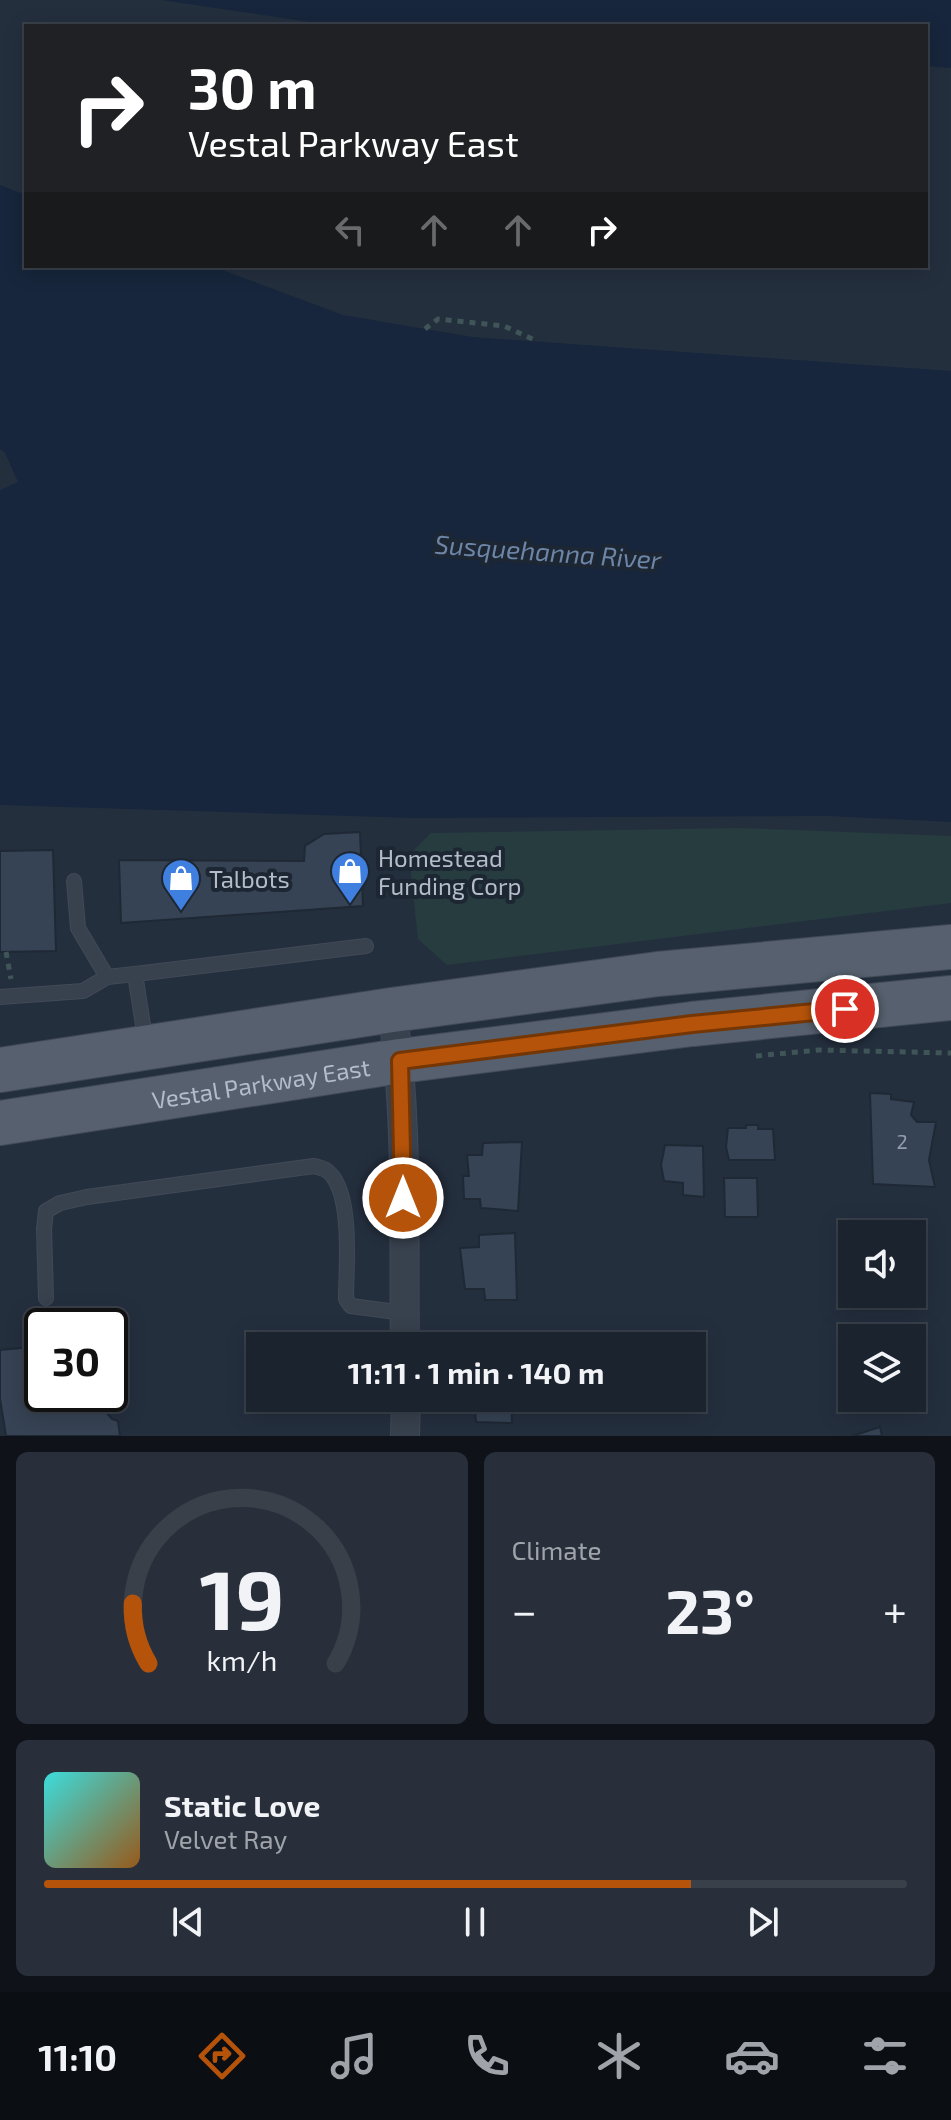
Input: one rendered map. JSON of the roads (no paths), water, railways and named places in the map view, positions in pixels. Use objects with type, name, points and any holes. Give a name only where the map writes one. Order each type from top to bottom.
[{"type":"main road","points":[[0,1070],[392,1010],[658,974],[951,947]]},
{"type":"main road","name":"Vestal Parkway East","points":[[0,1123],[400,1061],[692,1024],[951,998]]},
{"type":"street","points":[[392,1010],[400,1061],[405,1332]]},
{"type":"street","points":[[405,1436],[406,1412]]},
{"type":"lane","points":[[74,881],[78,928],[107,977]]},
{"type":"lane","points":[[0,997],[83,991],[107,977],[366,946]]},
{"type":"lane","points":[[135,974],[147,1048]]},
{"type":"lane","points":[[46,1298],[46,1211],[60,1203],[314,1166],[327,1171],[345,1207],[346,1299],[351,1306],[361,1309],[404,1313]]},
{"type":"water","points":[[161,0],[951,0],[951,68],[928,66],[928,24],[323,24]]},
{"type":"water","name":"Susquehanna River","points":[[0,185],[24,194],[24,268],[217,268],[343,315],[473,337],[951,371],[951,822],[828,816],[413,818],[0,805],[0,490],[18,482],[5,453],[0,449]]},
{"type":"place","name":"Homestead Funding Corp","points":[[350,905]]},
{"type":"place","name":"Talbots","points":[[181,912]]}]
